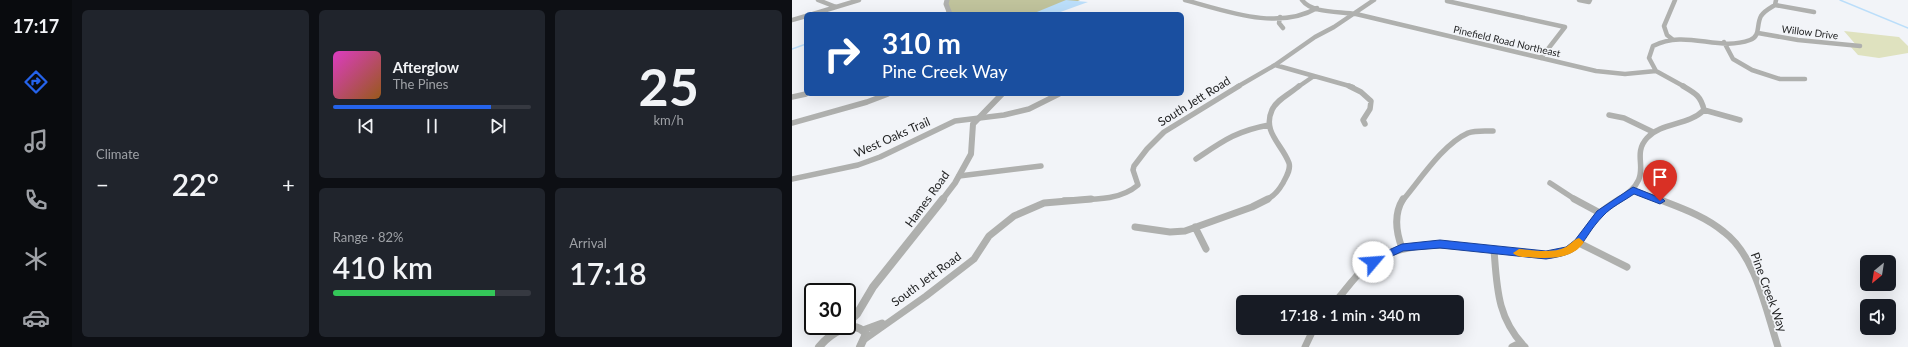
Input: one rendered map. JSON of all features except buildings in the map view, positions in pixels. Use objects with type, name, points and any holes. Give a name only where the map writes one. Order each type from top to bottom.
[{"type":"street","points":[[818,0],[836,7]]},
{"type":"street","points":[[820,12],[859,0]]},
{"type":"street","points":[[947,0],[946,4],[949,12]]},
{"type":"street","points":[[1185,0],[1244,16],[1302,16],[1317,8]]},
{"type":"street","points":[[1302,0],[1305,5],[1317,8]]},
{"type":"street","name":"South Jett Road","points":[[862,336],[889,321],[933,291],[980,254],[993,232],[1009,219],[1027,209],[1064,199],[1114,198],[1132,191],[1138,185],[1133,170],[1137,161],[1164,132],[1183,119],[1275,65],[1374,0]]},
{"type":"street","points":[[1579,0],[1589,2],[1590,0]]},
{"type":"street","points":[[1672,39],[1664,33],[1663,26],[1675,0]]},
{"type":"street","points":[[1447,1],[1565,27],[1541,58]]},
{"type":"street","points":[[1704,110],[1702,101],[1698,95],[1656,71],[1650,60],[1652,48],[1658,43],[1672,39],[1724,42],[1747,41],[1754,38],[1758,34],[1760,17],[1776,2],[1814,12]]},
{"type":"street","name":"Pinefield Road Northeast","points":[[1317,8],[1354,13],[1541,58],[1611,73],[1631,74],[1656,71]]},
{"type":"street","points":[[792,20],[804,17]]},
{"type":"street","points":[[1280,17],[1279,23],[1283,28]]},
{"type":"street","name":"Willow Drive","points":[[1758,34],[1798,40],[1860,46]]},
{"type":"street","points":[[1724,42],[1733,58],[1752,70],[1780,79],[1805,79]]},
{"type":"street","points":[[1275,65],[1355,88],[1366,94],[1371,100],[1371,105],[1370,112],[1363,120],[1365,124]]},
{"type":"street","points":[[1135,226],[1170,232],[1185,231],[1252,207],[1271,198],[1282,187],[1288,174],[1289,164],[1272,135],[1269,125],[1272,109],[1283,98],[1314,76]]},
{"type":"street","points":[[792,97],[804,94]]},
{"type":"street","points":[[792,123],[867,102],[883,96]]},
{"type":"street","name":"Hames Road","points":[[857,314],[873,287],[925,224],[959,176],[971,154],[973,143],[972,129],[978,117],[1000,96]]},
{"type":"street","name":"West Oaks Trail","points":[[792,179],[858,165],[880,157],[955,121],[1004,115],[1029,109],[1056,96]]},
{"type":"street","points":[[1704,110],[1740,120]]},
{"type":"street","points":[[1341,295],[1365,267],[1386,254],[1402,248],[1440,244],[1546,255],[1569,250],[1579,242],[1600,213],[1633,190],[1641,175],[1641,147],[1644,141],[1653,132],[1695,117],[1704,110]]},
{"type":"street","points":[[1609,115],[1624,118],[1653,132]]},
{"type":"street","points":[[1196,159],[1232,135],[1251,128],[1269,125]]},
{"type":"street","points":[[1402,248],[1395,229],[1398,211],[1402,201],[1451,144],[1461,136],[1470,132],[1490,131]]},
{"type":"street","points":[[959,176],[1041,166]]},
{"type":"street","points":[[1550,183],[1571,198],[1600,213]]},
{"type":"street","name":"Pine Creek Way","points":[[1633,190],[1714,224],[1734,241],[1743,252],[1778,347]]},
{"type":"street","points":[[1195,227],[1206,249]]},
{"type":"street","points":[[1579,242],[1627,267]]},
{"type":"street","points":[[1494,250],[1503,319],[1522,345],[1512,347]]},
{"type":"street","points":[[857,314],[862,336]]},
{"type":"street","points":[[819,347],[832,335]]},
{"type":"street","points":[[1305,347],[1311,335]]},
{"type":"green space","points":[[948,0],[1080,0],[1055,12],[946,12]]},
{"type":"green space","points":[[1844,31],[1899,37],[1908,46],[1908,53],[1879,58],[1858,55],[1850,46],[1857,46]]},
{"type":"water","points":[[1066,0],[1088,2],[1060,12],[1037,12]]},
{"type":"waterway","points":[[1840,0],[1908,28]]},
{"type":"waterway","points":[[792,49],[804,45]]},
{"type":"slow traffic","points":[[1519,253],[1546,255],[1558,253],[1569,250],[1579,242]]},
{"type":"route","points":[[1373,262],[1386,254],[1402,248],[1440,244],[1546,255],[1558,253],[1569,250],[1579,242],[1600,213],[1633,190],[1660,201]]}]
